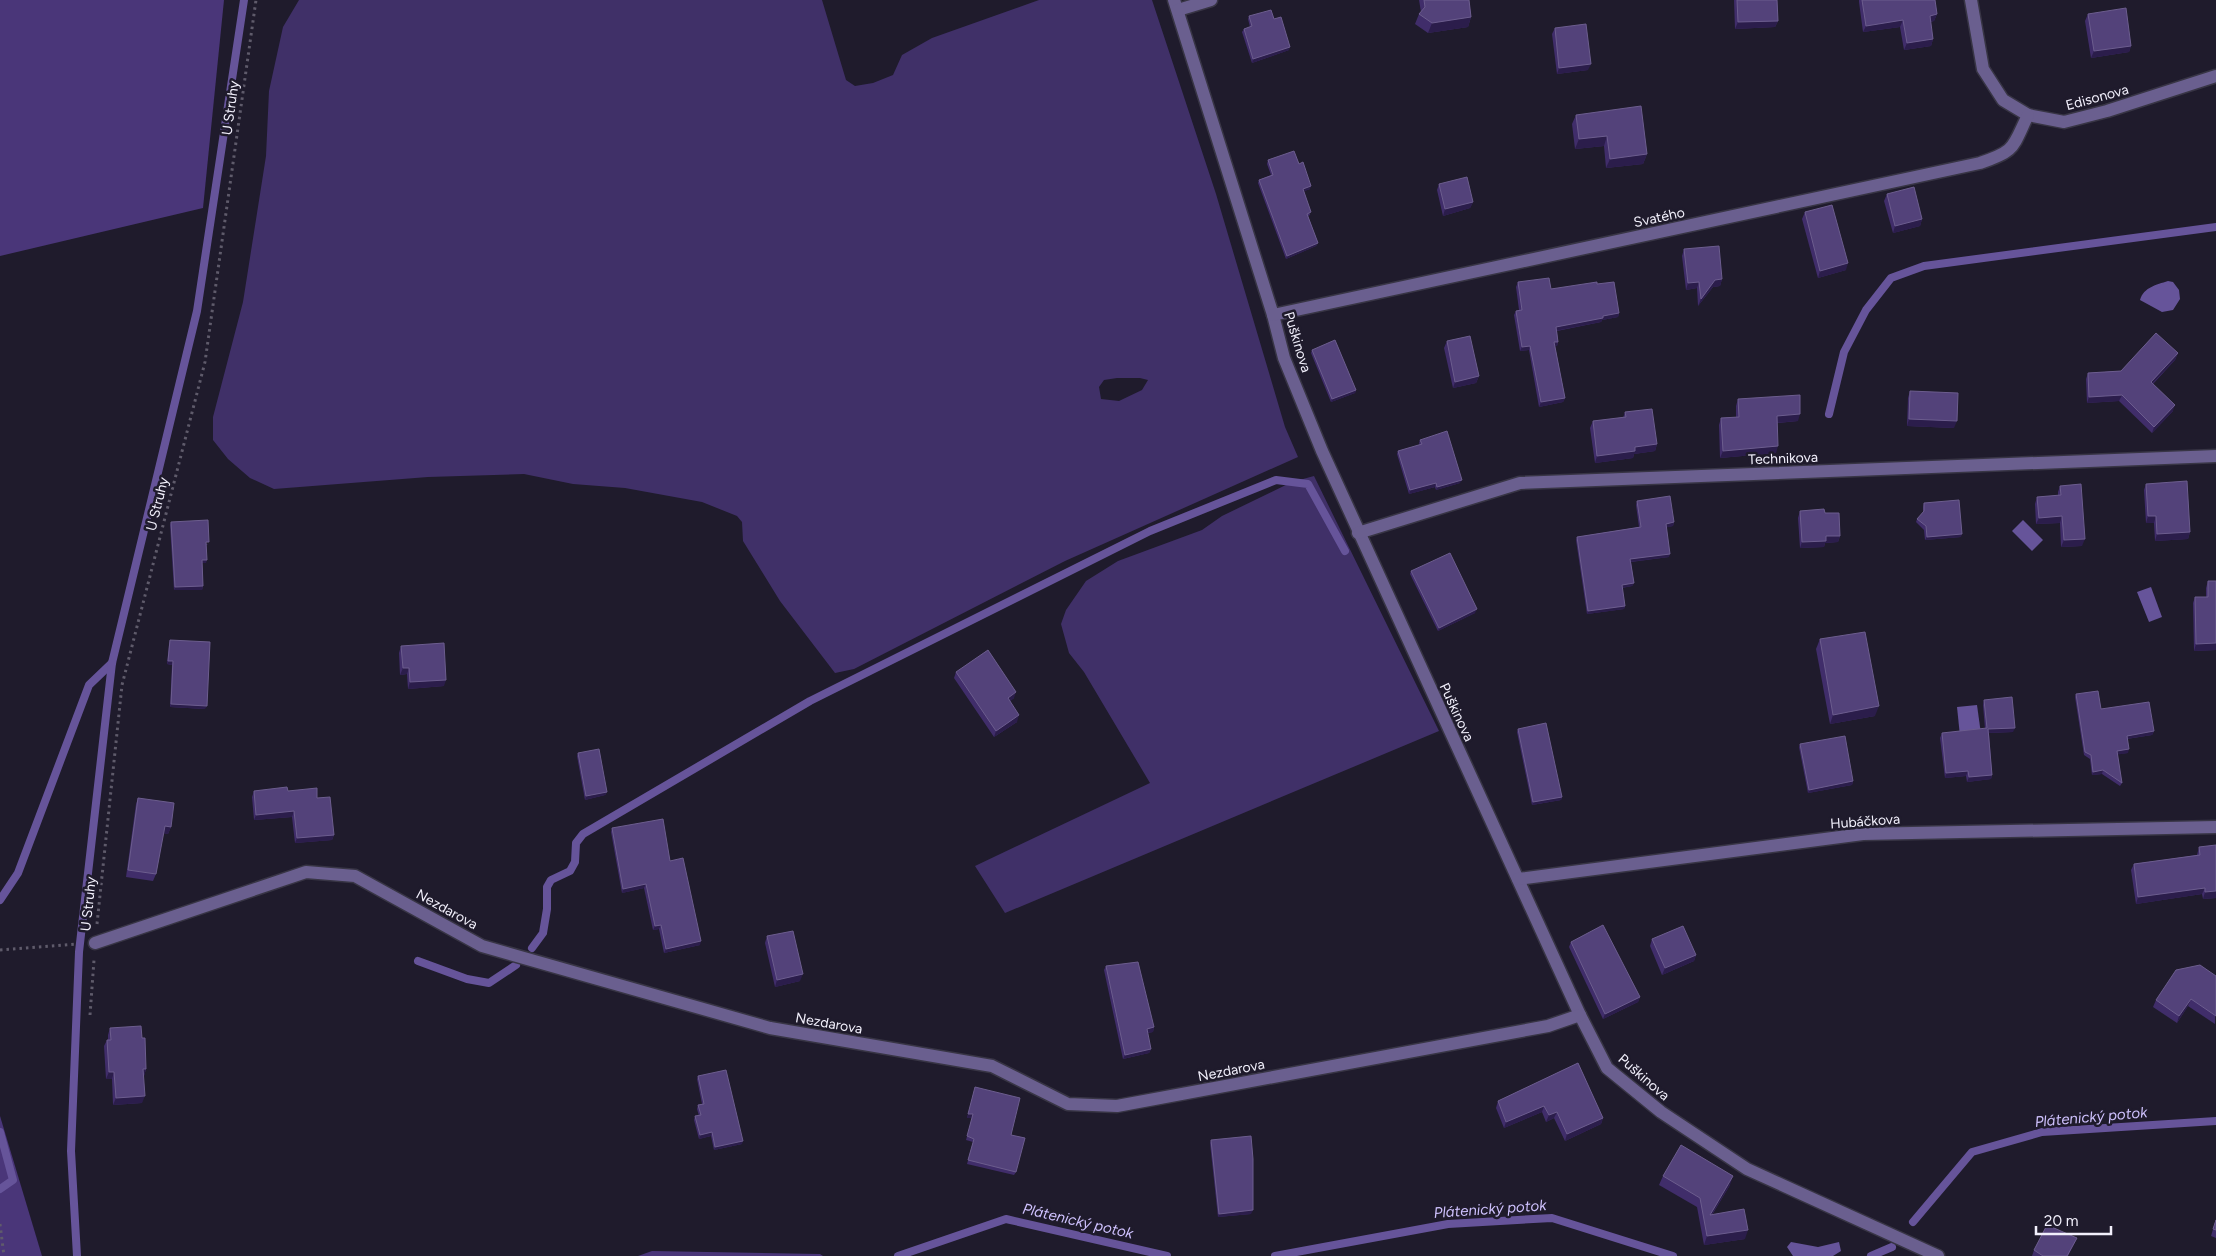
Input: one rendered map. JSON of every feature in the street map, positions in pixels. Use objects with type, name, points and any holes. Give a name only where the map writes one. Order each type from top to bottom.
[{"type":"street","points":[[1176,5],[1211,0]]},
{"type":"street","name":"Edisonova","points":[[1971,0],[1983,69],[2003,100],[2028,115],[2064,122],[2107,111],[2216,76]]},
{"type":"street","name":"Puškinova","points":[[1176,5],[1273,315],[1284,358],[1358,533],[1580,1015],[1607,1068],[1661,1112],[1747,1169],[1938,1256]]},
{"type":"street","name":"Svatého","points":[[1273,315],[1980,163],[2001,156],[2011,150],[2028,115]]},
{"type":"street","name":"Technikova","points":[[1358,533],[1520,483],[2216,456]]},
{"type":"street","name":"Hubáčkova","points":[[1518,879],[1862,834],[2216,826]]},
{"type":"street","name":"Nezdarova","points":[[95,943],[306,872],[355,876],[482,946],[770,1028],[992,1066],[1068,1104],[1117,1106],[1548,1026],[1580,1015]]},
{"type":"path","name":"U Struhy","points":[[90,1015],[95,943],[122,685],[204,362],[256,0]]},
{"type":"path","points":[[0,950],[95,943]]},
{"type":"path","points":[[0,1224],[4,1256]]},
{"type":"shaded area","points":[[0,0],[224,0],[203,208],[0,256]]},
{"type":"shaded area","points":[[299,0],[822,0],[846,80],[855,86],[873,83],[893,75],[902,55],[932,38],[1039,0],[1152,0],[1216,194],[1285,427],[1298,457],[1065,561],[854,669],[835,673],[780,601],[743,541],[742,522],[737,516],[702,502],[625,488],[573,484],[524,474],[428,477],[274,489],[250,478],[228,459],[213,440],[213,417],[243,302],[266,156],[269,91],[283,27]],"holes":[[[1140,378],[1148,380],[1142,390],[1119,401],[1101,399],[1099,387],[1104,380]]]},
{"type":"shaded area","points":[[2168,281],[2173,282],[2179,290],[2180,299],[2173,310],[2162,312],[2140,300],[2147,289]]},
{"type":"shaded area","points":[[1314,476],[1439,731],[1005,913],[975,866],[1150,783],[1084,672],[1069,653],[1061,624],[1066,610],[1086,581],[1118,561],[1202,530],[1222,516],[1292,482]]},
{"type":"shaded area","points":[[2023,520],[2043,540],[2032,551],[2012,531]]},
{"type":"shaded area","points":[[2151,587],[2162,617],[2149,622],[2137,592]]},
{"type":"shaded area","points":[[1977,705],[1981,734],[1960,736],[1957,707]]},
{"type":"shaded area","points":[[0,1116],[42,1256],[0,1256]]},
{"type":"shaded area","points":[[1791,1242],[1818,1247],[1839,1242],[1841,1251],[1833,1256],[1793,1256],[1787,1247]]},
{"type":"shaded area","points":[[652,1251],[820,1254],[823,1256],[638,1256]]},
{"type":"building","points":[[1424,0],[1469,0],[1471,17],[1432,23],[1419,14],[1425,7]]},
{"type":"building","points":[[1737,0],[1777,0],[1778,21],[1738,22]]},
{"type":"building","points":[[1862,0],[1935,0],[1937,14],[1930,16],[1933,39],[1907,43],[1903,20],[1866,26]]},
{"type":"building","points":[[2126,8],[2131,46],[2094,51],[2088,14]]},
{"type":"building","points":[[1271,10],[1274,19],[1281,17],[1290,47],[1253,59],[1244,29],[1252,26],[1249,16]]},
{"type":"building","points":[[1586,24],[1591,64],[1559,68],[1555,28]]},
{"type":"building","points":[[1641,106],[1647,154],[1610,159],[1607,136],[1579,139],[1576,115]]},
{"type":"building","points":[[1294,151],[1299,164],[1303,162],[1311,186],[1303,189],[1311,212],[1307,214],[1318,243],[1287,256],[1259,180],[1273,175],[1268,160]]},
{"type":"building","points":[[1467,177],[1473,202],[1445,209],[1439,184]]},
{"type":"building","points":[[1914,187],[1922,219],[1895,226],[1887,194]]},
{"type":"building","points":[[1832,205],[1848,263],[1820,271],[1805,212]]},
{"type":"building","points":[[1719,246],[1722,279],[1715,280],[1701,299],[1699,282],[1688,283],[1684,249]]},
{"type":"building","points":[[1549,278],[1551,289],[1597,282],[1597,284],[1614,282],[1619,313],[1556,327],[1558,342],[1554,342],[1565,398],[1541,402],[1530,346],[1522,347],[1516,311],[1522,310],[1518,282]]},
{"type":"building","points":[[2156,333],[2178,353],[2151,382],[2175,405],[2154,427],[2122,395],[2089,397],[2088,373],[2121,371]]},
{"type":"building","points":[[1470,336],[1479,376],[1455,382],[1447,341]]},
{"type":"building","points":[[1335,340],[1356,390],[1332,399],[1312,350]]},
{"type":"building","points":[[1910,391],[1958,393],[1957,421],[1909,419]]},
{"type":"building","points":[[1800,395],[1800,414],[1777,416],[1778,446],[1723,451],[1721,418],[1739,417],[1738,399]]},
{"type":"building","points":[[1652,409],[1657,444],[1635,447],[1635,451],[1597,456],[1593,421],[1626,417],[1625,412]]},
{"type":"building","points":[[1447,431],[1462,480],[1437,487],[1436,483],[1410,490],[1398,451],[1422,444],[1420,440]]},
{"type":"building","points":[[2187,481],[2190,532],[2157,534],[2156,516],[2148,516],[2146,484]]},
{"type":"building","points":[[2081,484],[2085,539],[2064,540],[2062,516],[2039,518],[2037,497],[2061,495],[2060,486]]},
{"type":"building","points":[[1670,496],[1674,522],[1666,524],[1670,554],[1630,559],[1634,583],[1622,585],[1625,606],[1588,611],[1577,537],[1641,527],[1637,501]]},
{"type":"building","points":[[1959,500],[1962,534],[1927,537],[1926,526],[1917,519],[1924,511],[1924,503]]},
{"type":"building","points":[[1824,509],[1825,513],[1839,513],[1840,536],[1826,536],[1826,541],[1802,542],[1800,511]]},
{"type":"building","points":[[208,520],[209,542],[206,542],[207,560],[202,560],[203,586],[175,587],[171,522]]},
{"type":"building","points":[[1450,553],[1477,609],[1439,628],[1411,571]]},
{"type":"building","points":[[2208,581],[2216,581],[2216,643],[2196,644],[2195,597],[2208,597]]},
{"type":"building","points":[[1865,632],[1879,706],[1833,715],[1820,639]]},
{"type":"building","points":[[170,640],[210,642],[207,706],[171,704],[173,661],[168,661]]},
{"type":"building","points":[[444,643],[446,680],[410,682],[409,668],[403,668],[401,646]]},
{"type":"building","points":[[988,650],[1016,692],[1008,698],[1019,715],[996,731],[956,672]]},
{"type":"building","points":[[2098,691],[2101,709],[2149,702],[2154,731],[2127,736],[2129,749],[2117,751],[2122,783],[2103,770],[2093,772],[2091,755],[2085,752],[2076,694]]},
{"type":"building","points":[[2012,697],[2015,728],[1988,729],[1992,775],[1969,777],[1968,771],[1946,773],[1942,733],[1987,728],[1984,700]]},
{"type":"building","points":[[1546,723],[1562,797],[1533,802],[1518,729]]},
{"type":"building","points":[[1845,736],[1853,781],[1809,790],[1800,744]]},
{"type":"building","points":[[599,749],[607,792],[586,796],[578,753]]},
{"type":"building","points":[[287,787],[288,791],[317,788],[317,798],[330,797],[334,835],[297,838],[294,811],[256,815],[254,791]]},
{"type":"building","points":[[138,798],[174,803],[171,827],[165,826],[156,874],[128,870]]},
{"type":"building","points":[[663,819],[670,861],[683,858],[701,941],[666,949],[661,925],[655,926],[646,884],[623,889],[612,828]]},
{"type":"building","points":[[2216,845],[2216,891],[2205,892],[2205,888],[2138,897],[2134,864],[2200,855],[2199,847]]},
{"type":"building","points":[[1603,925],[1640,997],[1605,1014],[1571,942]]},
{"type":"building","points":[[1683,926],[1696,955],[1665,968],[1652,939]]},
{"type":"building","points":[[793,931],[803,974],[777,980],[767,936]]},
{"type":"building","points":[[1138,962],[1154,1027],[1147,1029],[1151,1049],[1125,1055],[1106,966]]},
{"type":"building","points":[[2200,965],[2216,976],[2216,1016],[2191,999],[2179,1016],[2156,1000],[2176,970]]},
{"type":"building","points":[[141,1026],[142,1038],[145,1038],[146,1069],[143,1069],[145,1096],[116,1098],[114,1072],[109,1072],[107,1040],[111,1040],[110,1028]]},
{"type":"building","points":[[1578,1063],[1603,1118],[1567,1134],[1557,1112],[1549,1115],[1544,1106],[1506,1122],[1498,1101]]},
{"type":"building","points":[[726,1070],[743,1141],[715,1147],[712,1132],[700,1135],[695,1116],[701,1115],[698,1105],[704,1104],[698,1076]]},
{"type":"building","points":[[975,1087],[1020,1098],[1011,1135],[1025,1138],[1016,1172],[968,1160],[974,1139],[967,1136],[973,1114],[968,1114]]},
{"type":"building","points":[[1251,1136],[1253,1210],[1219,1214],[1211,1140]]},
{"type":"building","points":[[1681,1145],[1733,1176],[1710,1215],[1744,1209],[1748,1230],[1707,1236],[1700,1198],[1663,1176]]},
{"type":"building","points":[[2047,1225],[2077,1238],[2067,1256],[2043,1256],[2034,1250]]},
{"type":"waterway","points":[[77,1256],[71,1151],[79,952],[112,663],[197,311],[244,0]]},
{"type":"waterway","points":[[1829,414],[1844,352],[1866,310],[1891,278],[1924,266],[2216,227]]},
{"type":"waterway","points":[[532,948],[543,933],[547,909],[547,887],[551,880],[570,871],[575,862],[576,843],[583,834],[810,701],[1150,531],[1276,480],[1308,484],[1345,551]]},
{"type":"waterway","points":[[0,900],[18,873],[89,685],[112,663]]},
{"type":"waterway","points":[[418,961],[467,979],[489,983],[516,965]]},
{"type":"waterway","name":"Plátenický potok","points":[[1913,1222],[1972,1152],[2042,1132],[2216,1121]]},
{"type":"waterway","points":[[0,1132],[13,1180],[0,1189]]},
{"type":"waterway","name":"Plátenický potok","points":[[1275,1256],[1448,1224],[1552,1218],[1673,1256]]},
{"type":"waterway","name":"Plátenický potok","points":[[898,1256],[1006,1219],[1167,1256]]},
{"type":"waterway","name":"Plátenický potok","points":[[1871,1256],[1892,1247]]}]
